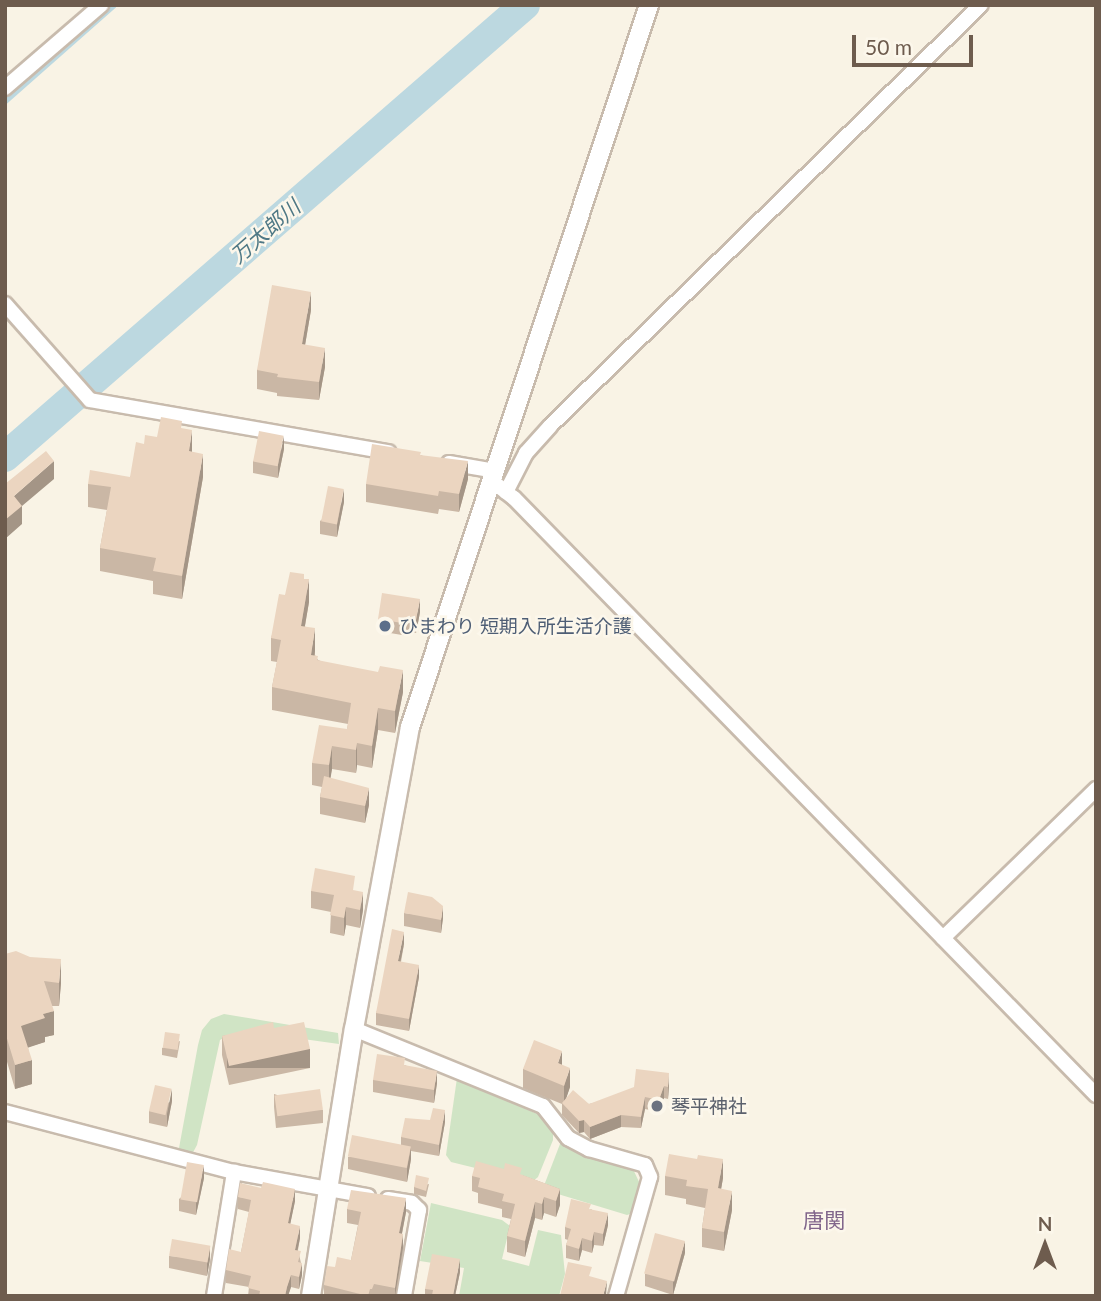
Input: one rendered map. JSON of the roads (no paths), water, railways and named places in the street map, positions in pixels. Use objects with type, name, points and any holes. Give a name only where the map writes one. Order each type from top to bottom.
[{"type":"street","points":[[5,88],[101,5]]},
{"type":"street","points":[[312,1296],[354,1029],[410,727],[498,481],[649,5]]},
{"type":"street","points":[[498,481],[550,426],[981,5]]},
{"type":"street","points":[[5,304],[88,398],[402,454]]},
{"type":"street","points":[[429,459],[498,481],[1096,1095]]},
{"type":"street","points":[[943,938],[1096,789]]},
{"type":"street","points":[[354,1029],[543,1106],[568,1138],[589,1149],[645,1165],[650,1177],[616,1296]]},
{"type":"street","points":[[5,1112],[234,1172],[412,1203],[419,1210],[404,1296]]},
{"type":"street","points":[[214,1296],[234,1172]]},
{"type":"waterway","points":[[5,101],[114,5]]},
{"type":"waterway","name":"万太郎川","points":[[5,457],[525,5]]},
{"type":"place","name":"ひまわり 短期入所生活介護","points":[[385,626]]},
{"type":"place","name":"琴平神社","points":[[657,1106]]},
{"type":"district","name":"唐関","points":[[824,1220]]}]
